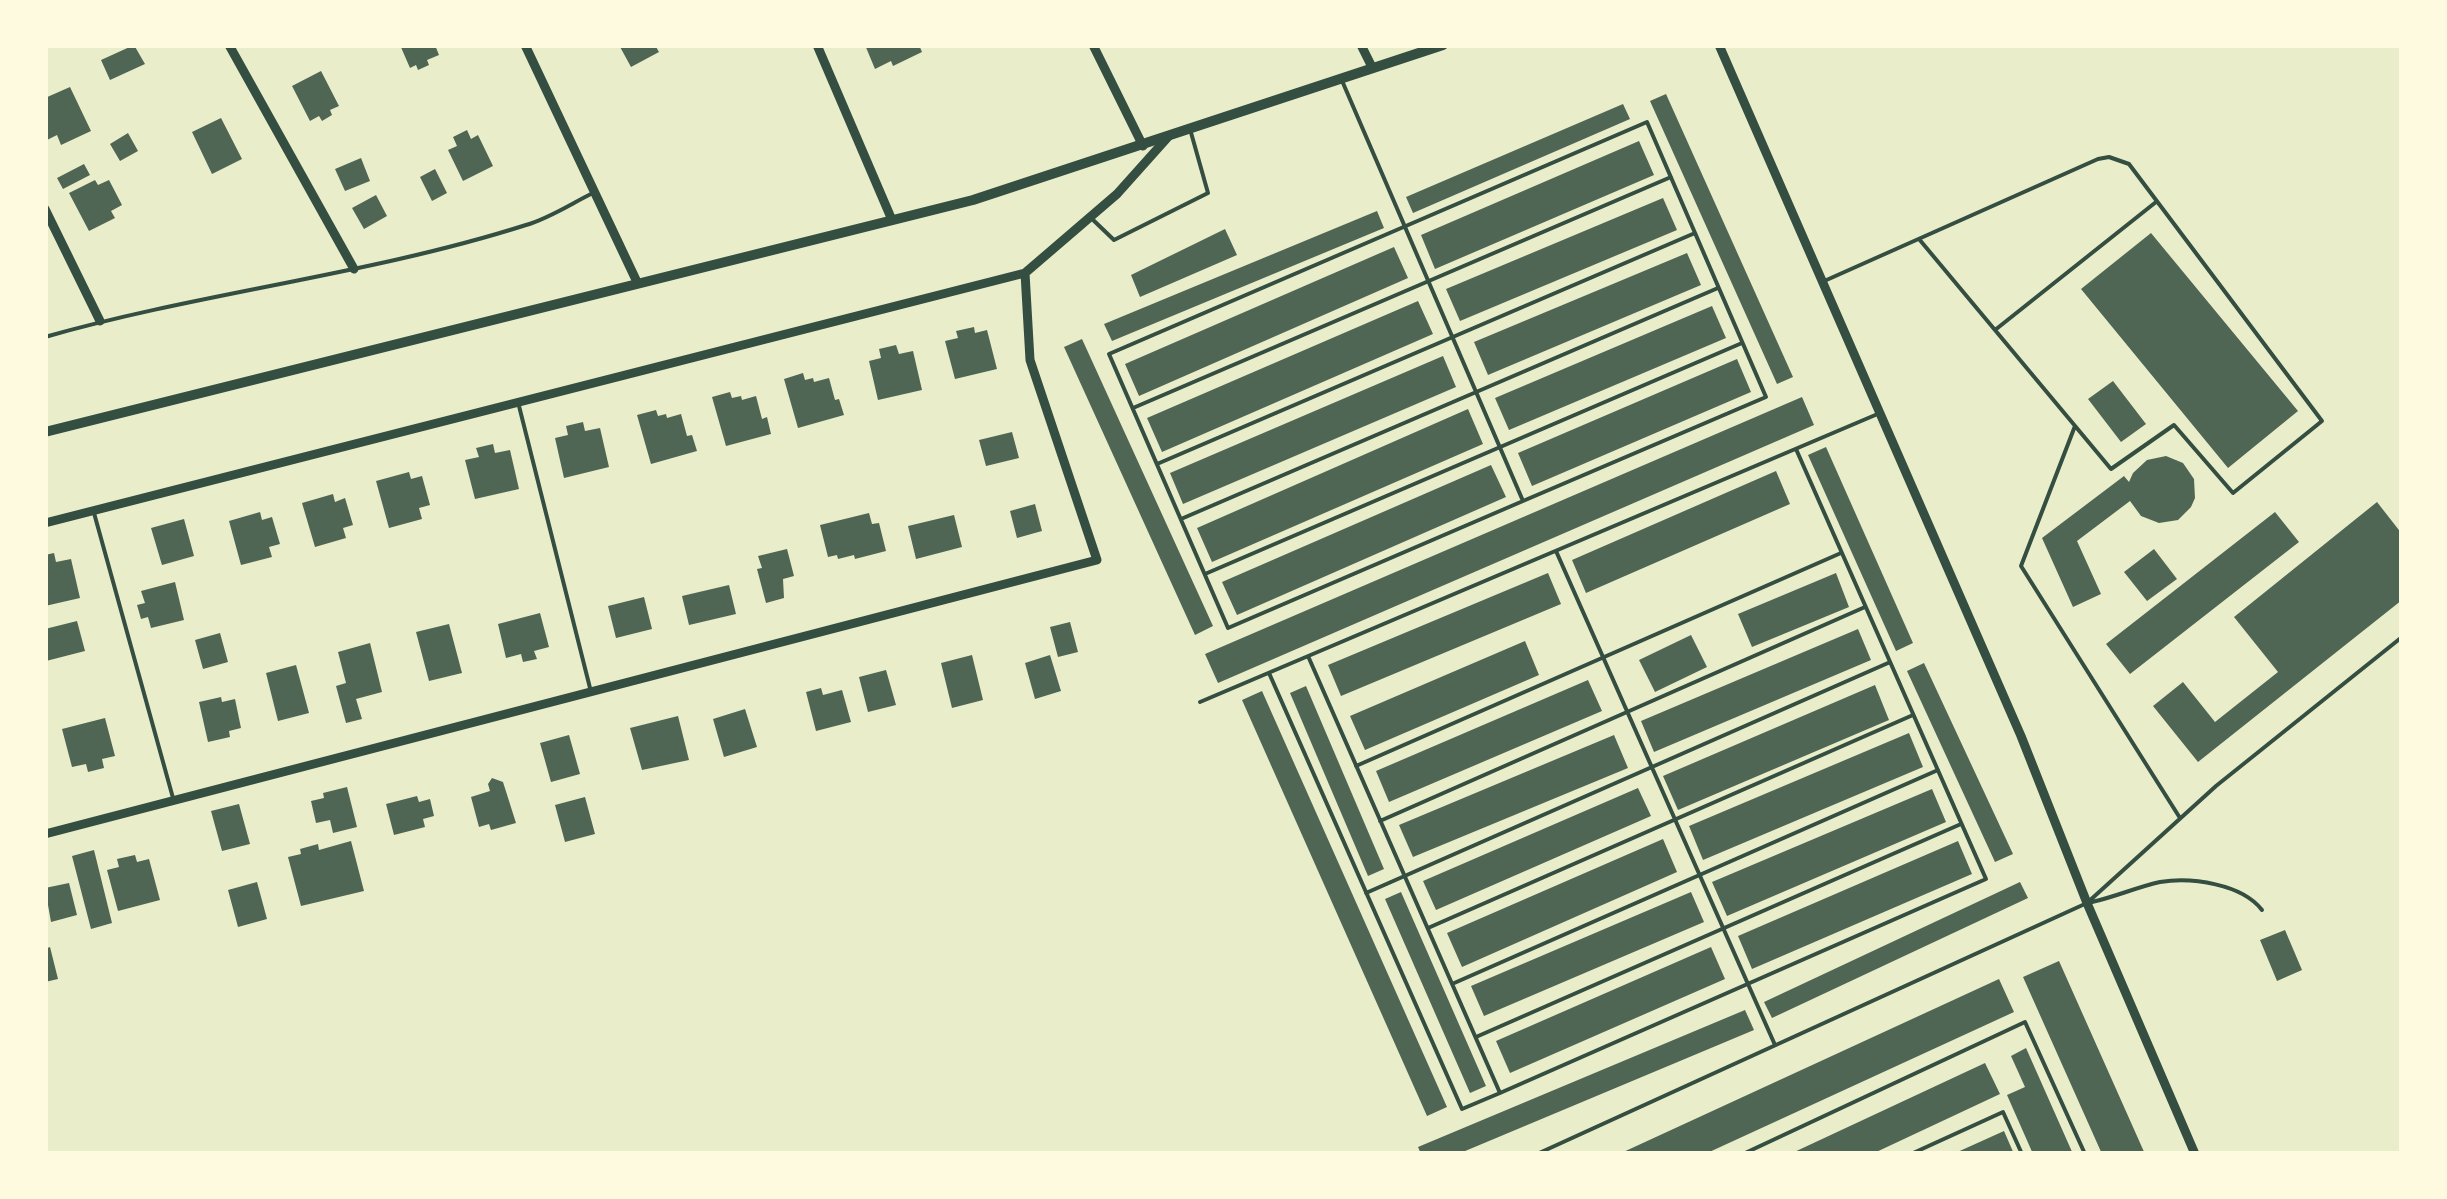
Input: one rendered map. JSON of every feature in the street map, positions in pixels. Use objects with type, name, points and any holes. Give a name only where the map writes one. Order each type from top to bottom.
[{"type":"street","points":[[228,45],[354,270]]},
{"type":"street","points":[[525,45],[637,282]]},
{"type":"street","points":[[818,45],[892,220]]},
{"type":"street","points":[[1093,45],[1143,146]]},
{"type":"street","points":[[1361,45],[1372,67]]},
{"type":"street","points":[[45,432],[973,200],[1442,45]]},
{"type":"street","points":[[1719,45],[2021,736],[2195,1154]]},
{"type":"street","points":[[45,523],[1025,273],[1117,194],[1168,136]]},
{"type":"street","points":[[45,209],[100,322]]},
{"type":"street","points":[[45,834],[1097,560],[1030,360],[1025,273]]},
{"type":"lane","points":[[1341,78],[1524,501]]},
{"type":"lane","points":[[1647,122],[1766,397],[1228,628],[1109,354],[1405,226],[1647,122]]},
{"type":"lane","points":[[1090,218],[1114,240],[1208,192],[1190,129]]},
{"type":"lane","points":[[1822,282],[1919,238],[2098,158],[2109,157],[2129,164],[2322,421],[2233,493],[2174,426],[2112,469],[1919,238]]},
{"type":"lane","points":[[1133,408],[1671,177]]},
{"type":"lane","points":[[45,337],[100,322],[354,270],[530,224],[596,192]]},
{"type":"lane","points":[[1995,330],[2156,202]]},
{"type":"lane","points":[[1157,464],[1695,233]]},
{"type":"lane","points":[[1181,519],[1718,288]]},
{"type":"lane","points":[[1205,574],[1742,343]]},
{"type":"lane","points":[[518,402],[592,693]]},
{"type":"lane","points":[[1200,702],[1880,413]]},
{"type":"lane","points":[[2075,426],[2021,566],[2180,818]]},
{"type":"lane","points":[[1269,673],[1462,1110],[1986,879],[1796,449]]},
{"type":"lane","points":[[94,510],[174,802]]},
{"type":"lane","points":[[1556,551],[1774,1045]]},
{"type":"lane","points":[[1356,766],[1842,552]]},
{"type":"lane","points":[[1380,821],[1866,608]]},
{"type":"lane","points":[[2088,904],[2180,818],[2402,637]]},
{"type":"lane","points":[[1308,656],[1500,1093]]},
{"type":"lane","points":[[1366,893],[1890,662]]},
{"type":"lane","points":[[1428,928],[1913,715]]},
{"type":"lane","points":[[1452,984],[1938,770]]},
{"type":"lane","points":[[1476,1038],[1962,824]]},
{"type":"lane","points":[[1537,1154],[2088,904],[2173,880],[2240,891],[2253,898],[2262,910]]},
{"type":"lane","points":[[1743,1154],[2025,1022],[2085,1154]]},
{"type":"lane","points":[[1910,1154],[2003,1112],[2022,1154]]},
{"type":"building","points":[[134,45],[145,64],[110,80],[101,60]]},
{"type":"building","points":[[400,45],[435,45],[439,55],[418,70],[416,65],[410,68]]},
{"type":"building","points":[[619,45],[655,45],[659,52],[631,67]]},
{"type":"building","points":[[865,45],[919,45],[922,52],[893,66],[891,61],[875,69]]},
{"type":"building","points":[[321,71],[339,106],[322,121],[319,116],[310,121],[292,86]]},
{"type":"building","points":[[70,87],[91,131],[61,145],[57,135],[45,141],[45,98]]},
{"type":"building","points":[[1666,94],[1793,377],[1777,384],[1650,101]]},
{"type":"building","points":[[1623,104],[1630,119],[1413,213],[1406,197]]},
{"type":"building","points":[[221,118],[242,159],[212,174],[192,132]]},
{"type":"building","points":[[467,130],[471,139],[478,135],[493,166],[463,181],[448,150],[457,146],[453,137]]},
{"type":"building","points":[[128,133],[138,151],[120,161],[110,144]]},
{"type":"building","points":[[1639,141],[1654,175],[1435,269],[1421,235]]},
{"type":"building","points":[[361,158],[370,181],[345,191],[335,169]]},
{"type":"building","points":[[84,164],[90,175],[63,189],[57,178]]},
{"type":"building","points":[[435,169],[447,193],[432,201],[420,177]]},
{"type":"building","points":[[95,180],[98,185],[109,180],[122,205],[111,211],[115,218],[89,231],[69,193]]},
{"type":"building","points":[[376,195],[387,216],[364,229],[352,208]]},
{"type":"building","points":[[1663,198],[1677,230],[1460,321],[1446,289]]},
{"type":"building","points":[[1377,211],[1384,228],[1112,341],[1104,324]]},
{"type":"building","points":[[1225,229],[1237,255],[1140,297],[1131,275]]},
{"type":"building","points":[[2151,233],[2298,411],[2228,468],[2081,289]]},
{"type":"building","points":[[1394,247],[1408,278],[1139,396],[1125,364]]},
{"type":"building","points":[[1687,253],[1701,285],[1488,375],[1474,342]]},
{"type":"building","points":[[1418,301],[1433,334],[1162,452],[1147,418]]},
{"type":"building","points":[[1712,306],[1726,338],[1509,430],[1495,398]]},
{"type":"building","points":[[974,327],[975,333],[987,330],[997,369],[955,379],[945,341],[958,338],[956,331]]},
{"type":"building","points":[[1082,339],[1213,626],[1195,635],[1064,347]]},
{"type":"building","points":[[896,345],[899,354],[913,351],[922,390],[878,400],[869,361],[881,358],[879,349]]},
{"type":"building","points":[[1443,356],[1456,387],[1183,504],[1170,473]]},
{"type":"building","points":[[1737,359],[1751,392],[1532,486],[1518,453]]},
{"type":"building","points":[[803,373],[805,380],[813,378],[814,382],[829,378],[844,415],[798,428],[784,379]]},
{"type":"building","points":[[2113,381],[2146,424],[2121,442],[2088,399]]},
{"type":"building","points":[[730,392],[732,398],[741,396],[742,400],[756,396],[771,434],[726,446],[712,397]]},
{"type":"building","points":[[1802,397],[1814,425],[1218,683],[1205,654]]},
{"type":"building","points":[[1468,409],[1483,444],[1212,562],[1197,528]]},
{"type":"building","points":[[656,410],[658,416],[666,414],[667,418],[681,414],[687,436],[692,435],[697,451],[651,464],[637,415]]},
{"type":"building","points":[[583,422],[585,431],[600,428],[609,467],[564,478],[555,438],[568,435],[566,426]]},
{"type":"building","points":[[1012,432],[1019,458],[986,466],[979,440]]},
{"type":"building","points":[[493,444],[495,453],[510,450],[519,489],[475,499],[465,460],[479,457],[476,448]]},
{"type":"building","points":[[1826,447],[1913,643],[1896,651],[1808,455]]},
{"type":"building","points":[[2166,456],[2183,463],[2194,479],[2195,498],[2191,507],[2178,520],[2159,523],[2141,516],[2130,501],[2077,541],[2101,594],[2073,607],[2042,538],[2124,476],[2129,482],[2147,460]]},
{"type":"building","points":[[1491,465],[1506,497],[1237,615],[1222,582]]},
{"type":"building","points":[[1776,471],[1790,504],[1586,593],[1572,560]]},
{"type":"building","points":[[409,472],[411,479],[422,476],[430,505],[419,508],[422,519],[389,528],[376,481]]},
{"type":"building","points":[[333,494],[335,502],[345,498],[353,525],[343,528],[346,538],[315,547],[302,503]]},
{"type":"building","points":[[2377,502],[2402,534],[2402,600],[2198,762],[2153,706],[2183,682],[2215,722],[2278,672],[2234,617]]},
{"type":"building","points":[[1035,504],[1042,531],[1017,538],[1010,511]]},
{"type":"building","points":[[260,512],[262,520],[272,517],[280,544],[269,547],[272,557],[241,565],[229,521]]},
{"type":"building","points":[[2275,512],[2299,542],[2130,674],[2106,644]]},
{"type":"building","points":[[869,513],[872,524],[879,523],[886,551],[855,559],[854,555],[828,557],[820,525]]},
{"type":"building","points":[[954,515],[962,547],[916,559],[908,526]]},
{"type":"building","points":[[184,519],[194,556],[162,565],[151,528]]},
{"type":"building","points":[[787,549],[794,576],[783,579],[784,598],[766,603],[757,569],[762,568],[758,556]]},
{"type":"building","points":[[2154,549],[2177,579],[2147,601],[2124,572]]},
{"type":"building","points":[[54,553],[56,562],[71,559],[80,598],[45,606],[45,555]]},
{"type":"building","points":[[1548,573],[1561,604],[1341,696],[1328,665]]},
{"type":"building","points":[[1836,573],[1849,607],[1752,647],[1738,614]]},
{"type":"building","points":[[175,582],[184,620],[151,628],[148,617],[141,619],[137,605],[145,603],[141,591]]},
{"type":"building","points":[[729,585],[736,614],[689,625],[682,596]]},
{"type":"building","points":[[644,597],[652,629],[616,638],[608,606]]},
{"type":"building","points":[[540,613],[549,647],[534,651],[537,659],[523,662],[521,654],[506,658],[498,624]]},
{"type":"building","points":[[77,621],[85,651],[46,661],[45,629]]},
{"type":"building","points":[[1070,622],[1078,652],[1058,657],[1050,627]]},
{"type":"building","points":[[449,624],[462,673],[429,681],[416,632]]},
{"type":"building","points":[[1858,629],[1871,660],[1654,752],[1641,721]]},
{"type":"building","points":[[220,633],[228,662],[203,669],[195,640]]},
{"type":"building","points":[[1691,635],[1707,667],[1655,692],[1639,660]]},
{"type":"building","points":[[1525,641],[1539,675],[1365,750],[1350,716]]},
{"type":"building","points":[[370,643],[382,692],[356,699],[362,719],[346,723],[336,686],[346,683],[338,652]]},
{"type":"building","points":[[972,655],[983,700],[952,708],[941,663]]},
{"type":"building","points":[[1050,655],[1061,691],[1035,699],[1025,663]]},
{"type":"building","points":[[1924,663],[2013,854],[1995,862],[1907,671]]},
{"type":"building","points":[[296,665],[309,713],[278,721],[266,673]]},
{"type":"building","points":[[886,670],[896,705],[868,712],[859,677]]},
{"type":"building","points":[[1588,680],[1602,711],[1389,802],[1376,771]]},
{"type":"building","points":[[1875,685],[1889,720],[1678,810],[1663,776]]},
{"type":"building","points":[[1306,686],[1384,869],[1368,876],[1290,693]]},
{"type":"building","points":[[821,688],[823,695],[842,690],[851,722],[816,731],[806,692]]},
{"type":"building","points":[[1262,691],[1447,1107],[1427,1116],[1242,700]]},
{"type":"building","points":[[221,697],[222,702],[235,699],[241,728],[229,731],[230,737],[208,742],[199,702]]},
{"type":"building","points":[[745,709],[757,747],[724,757],[713,719]]},
{"type":"building","points":[[678,716],[689,760],[642,770],[630,728]]},
{"type":"building","points":[[105,718],[115,756],[102,759],[104,768],[88,772],[86,764],[72,767],[62,729]]},
{"type":"building","points":[[1909,733],[1923,767],[1703,860],[1689,826]]},
{"type":"building","points":[[569,735],[580,774],[551,782],[540,743]]},
{"type":"building","points":[[1614,735],[1628,768],[1413,857],[1399,825]]},
{"type":"building","points":[[492,778],[503,782],[516,823],[491,830],[489,824],[479,827],[471,797],[490,791],[488,784]]},
{"type":"building","points":[[347,787],[357,827],[333,833],[330,820],[316,823],[311,801],[324,798],[323,793]]},
{"type":"building","points":[[1638,788],[1651,816],[1436,910],[1423,881]]},
{"type":"building","points":[[1932,789],[1946,822],[1727,916],[1712,882]]},
{"type":"building","points":[[417,796],[419,802],[430,799],[434,816],[423,819],[425,827],[394,835],[386,804]]},
{"type":"building","points":[[585,797],[595,834],[565,842],[555,805]]},
{"type":"building","points":[[239,804],[250,844],[222,851],[211,811]]},
{"type":"building","points":[[1663,839],[1677,872],[1462,967],[1447,933]]},
{"type":"building","points":[[351,841],[364,891],[301,906],[288,857],[318,844],[319,850]]},
{"type":"building","points":[[1958,841],[1972,874],[1752,969],[1738,936]]},
{"type":"building","points":[[94,850],[112,923],[91,929],[72,856]]},
{"type":"building","points":[[135,855],[137,862],[149,859],[160,900],[118,911],[107,870],[119,867],[117,859]]},
{"type":"building","points":[[257,882],[267,919],[238,927],[228,890]]},
{"type":"building","points":[[2020,882],[2028,898],[1772,1018],[1764,1002]]},
{"type":"building","points":[[69,883],[77,915],[51,922],[45,888]]},
{"type":"building","points":[[1401,892],[1486,1086],[1470,1093],[1385,899]]},
{"type":"building","points":[[1691,892],[1704,922],[1484,1016],[1471,986]]},
{"type":"building","points":[[2285,930],[2302,970],[2277,981],[2260,940]]},
{"type":"building","points":[[50,947],[58,979],[45,982],[45,949]]},
{"type":"building","points":[[1711,947],[1725,979],[1510,1073],[1496,1041]]},
{"type":"building","points":[[2059,961],[2145,1154],[2102,1154],[2023,977]]},
{"type":"building","points":[[1999,979],[2014,1012],[1705,1154],[1619,1154]]},
{"type":"building","points":[[1745,1010],[1754,1030],[1458,1154],[1421,1154],[1418,1147]]},
{"type":"building","points":[[2026,1048],[2073,1154],[2033,1154],[2007,1095],[2025,1087],[2011,1056]]},
{"type":"building","points":[[1985,1063],[2000,1094],[1872,1154],[1790,1154]]},
{"type":"building","points":[[2004,1131],[2014,1154],[1953,1154]]}]
